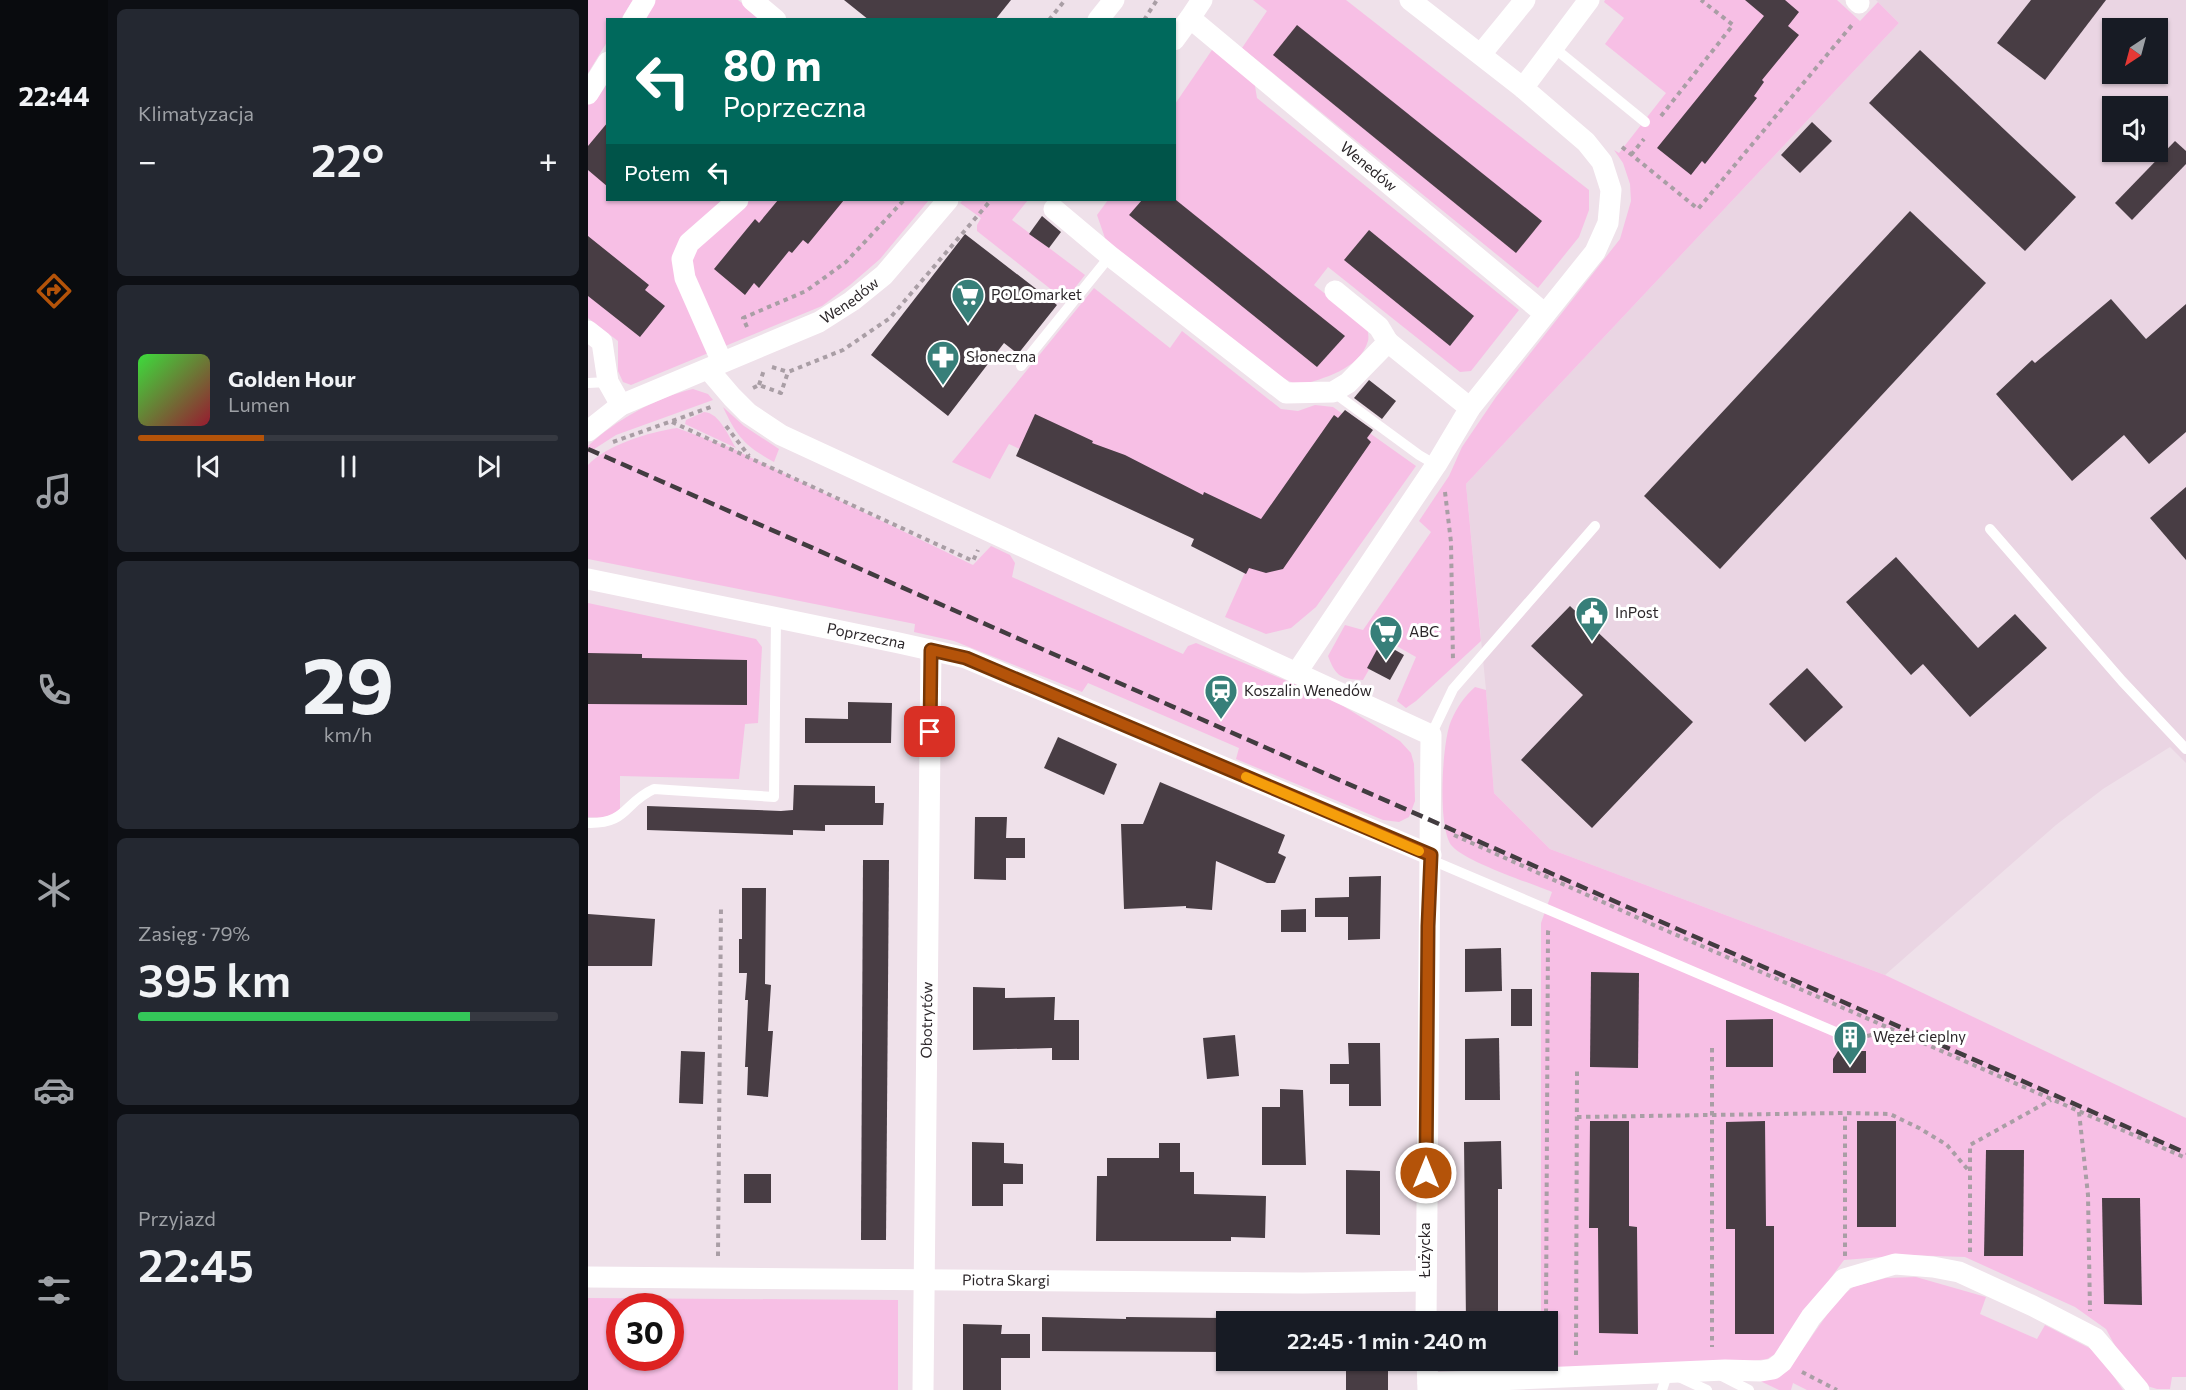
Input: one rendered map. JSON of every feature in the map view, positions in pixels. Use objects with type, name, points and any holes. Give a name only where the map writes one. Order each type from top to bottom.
[{"type":"street","points":[[634,18],[645,0]]},
{"type":"street","points":[[752,0],[774,18]]},
{"type":"street","points":[[1100,18],[1114,0]]},
{"type":"street","points":[[1176,37],[1202,0]]},
{"type":"street","points":[[1297,672],[1436,465],[1470,408],[1595,252],[1608,223],[1611,190],[1602,162],[1586,142],[1481,54],[1410,0]]},
{"type":"street","points":[[1481,54],[1525,0]]},
{"type":"street","points":[[1523,88],[1589,0]]},
{"type":"street","name":"Wenedów","points":[[1190,18],[1545,314]]},
{"type":"street","points":[[588,94],[606,65]]},
{"type":"street","points":[[737,201],[689,243],[682,259],[685,278],[715,365],[732,397],[748,413],[781,435],[1431,735]]},
{"type":"street","name":"Wenedów","points":[[588,431],[621,405],[819,322],[852,301],[884,275],[947,201]]},
{"type":"street","points":[[1052,203],[1110,256],[1286,393],[1333,392],[1348,383],[1388,342]]},
{"type":"street","points":[[1335,291],[1379,327],[1388,342],[1470,408]]},
{"type":"street","points":[[588,331],[602,342],[598,383],[621,405]]},
{"type":"street","name":"Poprzeczna","points":[[588,579],[966,658],[1430,857]]},
{"type":"street","name":"Obotrytów","points":[[922,1390],[931,650]]},
{"type":"street","name":"Łużycka","points":[[1426,1311],[1431,735]]},
{"type":"street","points":[[1427,1371],[1428,1386],[1576,1376],[1665,1381],[1709,1380],[1773,1369],[1782,1362],[1824,1300],[1845,1279],[1895,1264],[1933,1267],[1970,1276],[2090,1335],[2139,1390]]},
{"type":"street","name":"Piotra Skargi","points":[[588,1277],[1291,1283],[1425,1281]]},
{"type":"lane","points":[[1553,47],[1645,122]]},
{"type":"lane","points":[[1021,366],[1110,256]]},
{"type":"lane","points":[[1333,392],[1436,465]]},
{"type":"lane","points":[[1431,735],[1453,689],[1595,526]]},
{"type":"lane","points":[[1990,529],[2122,681],[2186,749]]},
{"type":"lane","points":[[588,823],[604,823],[619,818],[643,794],[654,789],[774,797],[776,618]]},
{"type":"lane","points":[[1430,857],[1852,1039]]},
{"type":"lane","points":[[1709,1380],[1749,1390]]},
{"type":"path","points":[[1051,18],[1065,0]]},
{"type":"path","points":[[1145,18],[1157,0]]},
{"type":"path","points":[[1660,117],[1733,25],[1701,0]]},
{"type":"path","points":[[1613,140],[1698,209],[1859,16],[1857,2]]},
{"type":"path","points":[[1631,155],[1646,136]]},
{"type":"path","points":[[757,348],[743,318],[806,291],[846,262],[903,201]]},
{"type":"path","points":[[759,385],[766,366],[788,372]]},
{"type":"path","points":[[671,422],[973,561],[992,532]]},
{"type":"path","points":[[1436,465],[1443,476],[1451,542],[1453,689]]},
{"type":"path","points":[[1429,824],[2186,1158]]},
{"type":"path","points":[[718,1278],[721,905]]},
{"type":"path","points":[[1546,1311],[1548,932],[1556,913]]},
{"type":"path","points":[[1852,1039],[1893,1029]]},
{"type":"path","points":[[1709,1380],[1712,1048]]},
{"type":"path","points":[[1576,1376],[1577,1071]]},
{"type":"path","points":[[1970,1276],[1970,1145],[2051,1100]]},
{"type":"path","points":[[2079,1112],[2088,1195],[2090,1335]]},
{"type":"path","points":[[1845,1113],[1845,1279]]},
{"type":"path","points":[[1577,1117],[1890,1114],[1947,1145],[1970,1171]]},
{"type":"path","points":[[1782,1362],[1837,1390]]},
{"type":"shaded area","points":[[588,0],[633,0],[622,18],[606,18],[606,44],[588,73]]},
{"type":"shaded area","points":[[653,0],[738,0],[761,18],[642,18]]},
{"type":"shaded area","points":[[1253,0],[1346,0],[1589,190],[1589,210],[1579,237],[1538,288],[1242,48],[1267,11]]},
{"type":"shaded area","points":[[1605,0],[1837,0],[1860,21],[1878,2],[1899,23],[1466,484],[1481,641],[1406,708],[1397,701],[1416,657],[1386,640],[1363,680],[1340,676],[1328,656],[1345,625],[1363,630],[1431,532],[1419,521],[1449,476],[1462,447],[1496,397],[1620,239],[1631,201],[1630,184],[1623,163],[1614,150],[1619,153],[1666,93],[1605,44],[1624,18],[1604,2]]},
{"type":"shaded area","points":[[1876,0],[2186,0],[2186,763],[2170,747],[2103,789],[2056,825],[1885,975],[1550,849],[1494,793],[1466,484],[1899,23]]},
{"type":"shaded area","points":[[1214,47],[1254,80],[1257,98],[1519,310],[1471,371],[1460,372],[1328,267],[1314,285],[1367,327],[1368,341],[1357,359],[1349,366],[1329,376],[1299,386],[1281,377],[1106,241],[1097,215],[1107,201],[1176,201],[1176,103]]},
{"type":"shaded area","points":[[606,75],[606,201],[928,201],[880,259],[822,306],[631,385],[623,382],[618,371],[618,341],[588,318],[588,104]]},
{"type":"shaded area","points":[[962,201],[1027,201],[1012,220],[1085,275],[1067,298],[1062,298],[977,231],[981,218],[960,203]]},
{"type":"shaded area","points":[[1094,288],[1170,348],[1182,331],[1281,409],[1298,411],[1315,405],[1333,407],[1416,466],[1316,607],[1291,628],[1266,634],[1225,617],[1251,559],[1009,444],[990,479],[952,462]]},
{"type":"shaded area","points":[[693,389],[708,394],[713,400],[616,435],[588,453],[588,446],[599,436],[637,411],[664,398]]},
{"type":"shaded area","points":[[723,407],[744,426],[779,449],[774,462],[743,440]]},
{"type":"shaded area","points":[[704,412],[715,416],[736,448],[685,424],[686,420]]},
{"type":"shaded area","points":[[677,428],[731,448],[973,565],[991,546],[1010,555],[1015,563],[1012,577],[1183,654],[1188,646],[1196,643],[1335,701],[1400,741],[1411,753],[1414,764],[1415,801],[1409,817],[1399,822],[1383,820],[1236,759],[1239,748],[1088,683],[1082,692],[954,641],[914,632],[915,624],[588,559],[588,465],[606,451],[629,440]]},
{"type":"shaded area","points":[[588,603],[756,639],[762,647],[758,723],[745,724],[739,779],[620,776],[620,810],[604,818],[588,817]]},
{"type":"shaded area","points":[[1475,687],[1486,690],[1494,793],[1550,849],[1885,975],[2186,1118],[2186,1377],[2172,1377],[2170,1389],[2157,1389],[2144,1385],[2120,1355],[2106,1329],[2075,1307],[1965,1257],[1907,1255],[1844,1260],[1827,1283],[1801,1327],[1783,1349],[1767,1359],[1744,1362],[1558,1367],[1558,1311],[1541,1311],[1541,923],[1552,892],[1470,859],[1452,846],[1447,837],[1442,785],[1445,747],[1451,721],[1464,698]]},
{"type":"shaded area","points":[[1916,1277],[1986,1297],[1980,1314],[2037,1339],[2045,1325],[2097,1352],[2123,1390],[1807,1390],[1793,1383],[1791,1390],[1779,1390],[1758,1380],[1793,1363],[1838,1299],[1853,1287],[1886,1278]]},
{"type":"shaded area","points":[[588,1298],[606,1298],[606,1371],[684,1371],[684,1299],[898,1300],[898,1390],[588,1390]]},
{"type":"building","points":[[844,0],[1011,0],[997,18],[866,18]]},
{"type":"building","points":[[1745,0],[1785,0],[1799,12],[1788,26],[1799,35],[1762,80],[1764,82],[1754,96],[1757,98],[1705,164],[1702,161],[1691,175],[1657,148],[1764,16]]},
{"type":"building","points":[[2031,0],[2106,0],[2045,80],[1997,43]]},
{"type":"building","points":[[1297,25],[1542,221],[1516,253],[1273,55]]},
{"type":"building","points":[[1920,50],[2076,197],[2025,251],[1869,103]]},
{"type":"building","points":[[1812,122],[1832,141],[1800,173],[1781,155]]},
{"type":"building","points":[[606,124],[606,185],[588,170],[588,146]]},
{"type":"building","points":[[2175,141],[2186,151],[2186,164],[2132,220],[2115,203],[2155,162],[2168,162],[2168,148]]},
{"type":"building","points":[[1176,200],[1345,336],[1317,367],[1129,215],[1141,201]]},
{"type":"building","points":[[777,201],[843,201],[808,244],[803,240],[792,253],[789,251],[759,288],[754,283],[745,295],[714,269],[755,219],[759,223]]},
{"type":"building","points":[[1910,211],[1986,283],[1720,569],[1644,496]]},
{"type":"building","points":[[1042,216],[1061,232],[1049,248],[1029,234]]},
{"type":"building","points":[[1369,230],[1474,316],[1450,346],[1344,260]]},
{"type":"building","name":"POLOmarket","points":[[965,234],[1057,305],[1018,354],[1004,343],[948,416],[871,355]]},
{"type":"building","points":[[588,236],[649,285],[645,290],[665,306],[640,337],[588,296]]},
{"type":"building","points":[[2111,299],[2146,339],[2186,304],[2186,432],[2149,464],[2124,435],[2072,481],[1996,394],[2032,360],[2035,363]]},
{"type":"building","points":[[1369,380],[1396,401],[1382,419],[1354,398]]},
{"type":"building","points":[[1345,410],[1373,430],[1367,438],[1371,442],[1283,569],[1266,573],[1249,568],[1246,574],[1191,546],[1194,539],[1016,456],[1035,414],[1093,441],[1092,443],[1125,455],[1203,495],[1204,492],[1261,519],[1334,415],[1338,418]]},
{"type":"building","points":[[2186,487],[2186,560],[2150,518]]},
{"type":"building","points":[[1896,557],[1978,648],[2015,614],[2047,648],[1970,717],[1923,664],[1911,675],[1846,602]]},
{"type":"building","points":[[1570,606],[1693,722],[1592,828],[1521,760],[1583,695],[1531,646]]},
{"type":"building","name":"ABC","points":[[1381,642],[1404,655],[1390,680],[1367,668]]},
{"type":"building","points":[[588,653],[642,654],[642,658],[747,660],[747,705],[588,704]]},
{"type":"building","points":[[1807,668],[1843,707],[1805,742],[1769,704]]},
{"type":"building","points":[[848,702],[892,703],[891,743],[805,743],[805,718],[848,719]]},
{"type":"building","points":[[1058,737],[1117,764],[1104,795],[1044,768]]},
{"type":"building","points":[[1160,782],[1285,835],[1278,853],[1286,857],[1275,883],[1267,883],[1216,861],[1212,910],[1186,908],[1186,906],[1124,909],[1121,824],[1143,824]]},
{"type":"building","points":[[794,785],[875,786],[875,803],[884,803],[883,825],[825,825],[825,831],[793,830],[793,835],[647,830],[647,806],[793,810]]},
{"type":"building","points":[[975,817],[1007,817],[1006,838],[1025,838],[1025,858],[1006,858],[1006,880],[974,879]]},
{"type":"building","points":[[863,860],[889,860],[886,1240],[861,1240]]},
{"type":"building","points":[[1381,876],[1380,939],[1348,940],[1348,917],[1315,917],[1315,898],[1349,897],[1349,877]]},
{"type":"building","points":[[742,888],[766,888],[765,984],[771,985],[768,1031],[773,1031],[768,1097],[747,1095],[748,1067],[745,1067],[748,1000],[745,1000],[747,973],[739,973]]},
{"type":"building","points":[[1306,909],[1306,932],[1281,932],[1281,910]]},
{"type":"building","points":[[588,914],[655,919],[652,966],[588,966]]},
{"type":"building","points":[[1501,948],[1502,991],[1465,992],[1465,949]]},
{"type":"building","points":[[1591,972],[1639,973],[1638,1068],[1590,1067]]},
{"type":"building","points":[[973,987],[1005,988],[1005,998],[1055,997],[1054,1020],[1079,1020],[1079,1060],[1052,1060],[1052,1048],[973,1050]]},
{"type":"building","points":[[1511,989],[1532,989],[1532,1026],[1511,1026]]},
{"type":"building","points":[[1773,1019],[1773,1067],[1726,1067],[1726,1020]]},
{"type":"building","points":[[1235,1035],[1239,1076],[1207,1079],[1203,1038]]},
{"type":"building","points":[[1499,1038],[1500,1100],[1465,1100],[1465,1039]]},
{"type":"building","points":[[1348,1043],[1380,1043],[1381,1106],[1349,1106],[1349,1084],[1330,1084],[1330,1064],[1349,1064]]},
{"type":"building","points":[[681,1051],[705,1052],[703,1104],[679,1103]]},
{"type":"building","name":"Węzeł cieplny","points":[[1838,1051],[1866,1051],[1866,1073],[1833,1073],[1833,1059]]},
{"type":"building","points":[[1280,1089],[1303,1090],[1306,1165],[1262,1165],[1262,1107],[1280,1107]]},
{"type":"building","points":[[1590,1121],[1629,1121],[1629,1226],[1637,1227],[1638,1334],[1599,1333],[1598,1228],[1589,1228]]},
{"type":"building","points":[[1765,1121],[1766,1226],[1774,1226],[1774,1334],[1735,1334],[1735,1229],[1726,1229],[1726,1122]]},
{"type":"building","points":[[1857,1121],[1896,1121],[1896,1227],[1857,1227]]},
{"type":"building","points":[[1501,1141],[1502,1189],[1498,1189],[1498,1311],[1466,1311],[1464,1142]]},
{"type":"building","points":[[972,1142],[1004,1143],[1004,1163],[1023,1164],[1023,1184],[1003,1184],[1003,1206],[972,1206]]},
{"type":"building","points":[[1159,1143],[1180,1143],[1180,1172],[1194,1172],[1194,1194],[1266,1196],[1265,1238],[1231,1237],[1231,1241],[1096,1241],[1097,1176],[1107,1176],[1107,1158],[1159,1158]]},
{"type":"building","points":[[1986,1150],[2024,1150],[2023,1256],[1984,1256]]},
{"type":"building","points":[[1346,1170],[1380,1171],[1380,1235],[1346,1234]]},
{"type":"building","points":[[744,1174],[771,1174],[771,1203],[744,1203]]},
{"type":"building","points":[[2102,1198],[2140,1198],[2142,1305],[2104,1304]]},
{"type":"building","points":[[1042,1317],[1216,1318],[1216,1352],[1042,1351]]},
{"type":"building","points":[[963,1324],[1002,1325],[1001,1334],[1030,1334],[1030,1358],[1001,1358],[1001,1390],[963,1390]]},
{"type":"building","points":[[1346,1371],[1388,1371],[1388,1390],[1346,1390]]},
{"type":"railway","points":[[588,449],[2186,1153]]},
{"type":"slow traffic","points":[[1246,777],[1419,851]]},
{"type":"place","name":"POLOmarket","points":[[968,324]]},
{"type":"place","name":"Słoneczna","points":[[943,386]]},
{"type":"place","name":"InPost","points":[[1592,642]]},
{"type":"place","name":"ABC","points":[[1386,661]]},
{"type":"place","name":"Koszalin Wenedów","points":[[1221,720]]},
{"type":"place","name":"Węzeł cieplny","points":[[1850,1066]]},
{"type":"route","points":[[930,732],[931,650],[966,658],[1431,855],[1429,859],[1426,1173]]}]
